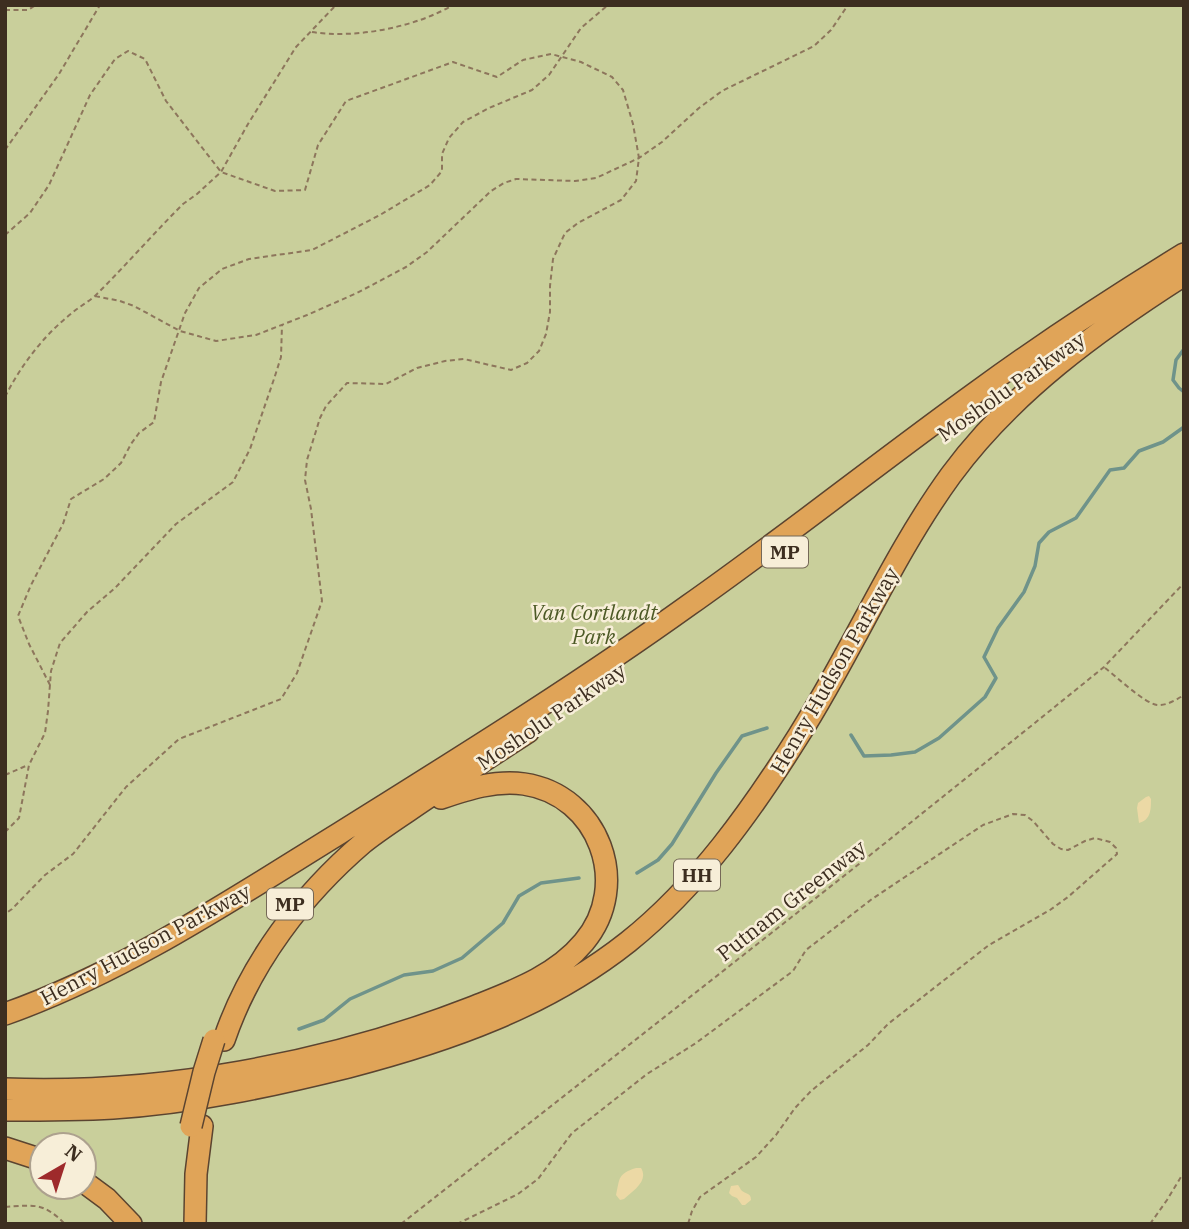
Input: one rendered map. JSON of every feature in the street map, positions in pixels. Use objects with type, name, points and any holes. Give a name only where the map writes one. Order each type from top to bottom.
[{"type":"highway","name":"Henry Hudson Parkway","points":[[5,1014],[85,980],[183,929],[273,875],[406,802],[655,630],[988,384],[1083,318],[1184,254]]},
{"type":"highway","name":"Henry Hudson Parkway","points":[[5,1110],[113,1108],[173,1101],[228,1094],[339,1069],[414,1049],[497,1019],[553,992],[609,956],[643,929],[716,853],[776,771],[809,720],[916,529],[965,458],[1030,388],[1090,340],[1184,275]]},
{"type":"highway","name":"Mosholu Parkway","points":[[184,1224],[186,1170],[211,1084],[219,1040],[234,1011],[272,944],[301,906],[406,802],[604,682],[698,617],[1056,353],[1097,326],[1158,292]]},
{"type":"highway","points":[[5,1089],[97,1088],[165,1082],[240,1071],[343,1049],[438,1020],[518,988],[560,965],[585,941],[602,907],[606,869],[594,832],[581,812],[572,804],[546,789],[525,784],[502,783],[406,802]]},
{"type":"highway","name":"Mosholu Parkway","points":[[195,1224],[197,1126]]},
{"type":"highway","points":[[5,1148],[28,1155]]},
{"type":"highway","points":[[98,1192],[131,1224]]},
{"type":"path","points":[[5,10],[28,10],[36,5]]},
{"type":"path","points":[[5,150],[59,74],[100,5]]},
{"type":"path","points":[[5,397],[36,348],[72,313],[96,296],[183,204],[221,172],[296,47],[336,5]]},
{"type":"path","points":[[311,32],[345,34],[402,26],[453,5]]},
{"type":"path","points":[[50,685],[18,616],[41,564],[63,524],[71,499],[104,479],[121,463],[139,433],[154,422],[161,382],[185,313],[199,288],[222,269],[249,259],[312,250],[380,215],[430,185],[442,171],[442,154],[449,138],[463,122],[532,90],[549,75],[581,28],[608,5]]},
{"type":"path","points":[[96,296],[134,306],[180,331],[216,341],[256,335],[357,293],[407,267],[427,252],[491,191],[504,183],[516,179],[575,181],[596,178],[639,158],[662,142],[722,90],[814,46],[831,30],[848,5]]},
{"type":"path","points":[[5,235],[37,204],[49,185],[90,95],[115,58],[128,51],[145,59],[166,101],[221,172],[275,191],[305,190],[318,145],[346,101],[453,62],[497,77],[523,60],[551,54],[581,62],[612,77],[623,90],[639,158],[636,181],[621,200],[565,233],[553,258],[546,334],[538,351],[527,363],[512,370],[464,359],[445,360],[417,368],[386,384],[348,383],[326,406],[307,460],[305,481],[322,601],[292,682],[281,699],[179,739],[126,787],[73,854],[45,875],[5,914]]},
{"type":"path","points":[[5,832],[19,818],[29,765],[45,733],[51,671],[60,643],[87,612],[115,588],[176,524],[233,482],[250,449],[281,357],[282,324]]},
{"type":"path","name":"Putnam Greenway","points":[[401,1224],[916,820],[1104,667],[1184,583]]},
{"type":"path","points":[[1104,667],[1147,702],[1167,704],[1184,695]]},
{"type":"path","points":[[5,775],[29,765]]},
{"type":"path","points":[[457,1224],[518,1195],[538,1179],[572,1133],[647,1074],[696,1043],[793,971],[806,950],[872,899],[983,825],[1013,814],[1026,816],[1052,844],[1061,849],[1068,850],[1095,838],[1110,842],[1116,848],[1117,854],[1068,897],[989,945],[888,1024],[868,1045],[811,1091],[756,1157],[700,1197],[688,1224]]},
{"type":"path","points":[[1150,1224],[1184,1172]]},
{"type":"path","points":[[5,1208],[33,1205],[46,1208],[65,1224]]},
{"type":"green space","name":"Van Cortlandt Park","points":[[5,5],[1184,5],[1184,1224],[5,1224]]},
{"type":"sand","points":[[1146,797],[1151,799],[1150,814],[1139,823],[1138,803]]},
{"type":"sand","points":[[641,1168],[642,1181],[632,1193],[620,1200],[616,1195],[620,1178],[625,1172]]},
{"type":"sand","points":[[738,1185],[751,1197],[745,1205],[729,1193],[731,1186]]},
{"type":"waterway","points":[[1184,349],[1176,360],[1173,380],[1184,392]]},
{"type":"waterway","points":[[851,735],[864,756],[915,752],[939,738],[985,697],[996,678],[984,657],[998,628],[1024,592],[1035,566],[1039,543],[1049,532],[1076,518],[1110,470],[1124,468],[1139,451],[1163,442],[1184,427]]},
{"type":"waterway","points":[[637,873],[658,860],[672,844],[742,736],[767,728]]},
{"type":"waterway","points":[[299,1029],[324,1020],[350,999],[404,975],[433,971],[462,958],[503,923],[519,896],[541,883],[579,878]]}]
